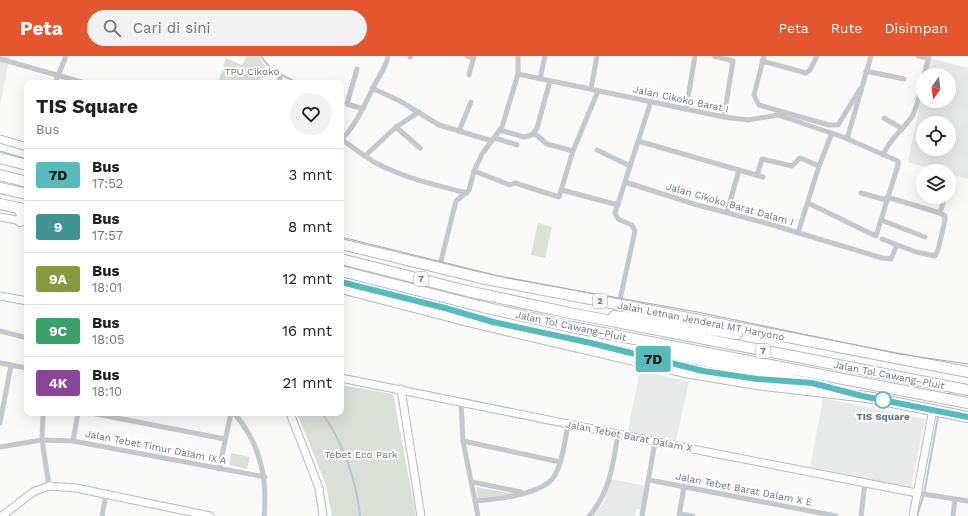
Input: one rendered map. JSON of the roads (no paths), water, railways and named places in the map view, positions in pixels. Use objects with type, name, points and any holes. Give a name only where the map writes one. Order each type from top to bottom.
[{"type":"highway","points":[[0,158],[24,164]]},
{"type":"highway","points":[[0,175],[24,181]]},
{"type":"highway","points":[[0,188],[24,193]]},
{"type":"highway","points":[[0,204],[23,209],[22,215],[24,221]]},
{"type":"highway","name":"Jalan Letnan Jenderal MT Haryono","points":[[344,245],[439,269],[512,285],[619,304],[968,372]]},
{"type":"highway","name":"Jalan Tol Cawang–Pluit","points":[[344,260],[467,291],[570,313],[968,390]]},
{"type":"highway","name":"Jalan Tol Cawang–Pluit","points":[[344,272],[483,307],[572,327],[968,403]]},
{"type":"highway","points":[[344,289],[680,371],[757,384],[862,396]]},
{"type":"highway","points":[[570,313],[633,318],[750,336],[783,337]]},
{"type":"highway","points":[[572,327],[603,338],[710,363],[812,383],[862,396],[968,417]]},
{"type":"street","points":[[55,80],[66,56]]},
{"type":"street","points":[[344,137],[354,126],[372,88],[381,75],[388,56]]},
{"type":"street","points":[[467,56],[474,57],[469,75]]},
{"type":"street","points":[[439,269],[456,201],[467,193],[474,171],[482,154],[500,130],[518,74],[518,56]]},
{"type":"street","points":[[540,79],[545,56]]},
{"type":"street","points":[[591,90],[597,56]]},
{"type":"street","points":[[686,109],[695,56]]},
{"type":"street","points":[[714,56],[733,61],[724,117]]},
{"type":"street","points":[[817,56],[810,70],[806,73],[763,58],[754,95],[759,104],[829,124],[838,125],[860,89]]},
{"type":"street","points":[[847,139],[860,89],[871,56]]},
{"type":"street","points":[[918,56],[929,57],[926,68]]},
{"type":"street","points":[[0,59],[74,80]]},
{"type":"street","points":[[357,69],[347,104],[363,109]]},
{"type":"street","points":[[866,71],[904,79]]},
{"type":"street","name":"Jalan Cikoko Barat I","points":[[518,74],[724,117],[748,120],[778,115],[832,133],[896,160],[898,163],[887,198]]},
{"type":"street","points":[[500,130],[524,137],[530,137],[534,133],[550,81]]},
{"type":"street","points":[[372,88],[419,112],[439,125],[517,145]]},
{"type":"street","points":[[474,171],[510,185],[515,183],[558,198],[562,190],[573,151],[598,91]]},
{"type":"street","points":[[619,304],[635,231],[632,225],[616,216],[625,182],[651,101]]},
{"type":"street","points":[[459,131],[471,102]]},
{"type":"street","points":[[883,155],[890,141],[914,111],[916,104]]},
{"type":"street","points":[[365,156],[396,127],[419,112]]},
{"type":"street","points":[[884,118],[901,128]]},
{"type":"street","points":[[396,127],[420,148]]},
{"type":"street","points":[[534,133],[547,144],[573,151]]},
{"type":"street","name":"Jalan Cikoko Barat Dalam I","points":[[625,182],[675,198],[798,233],[819,166],[832,133]]},
{"type":"street","points":[[0,139],[24,146]]},
{"type":"street","points":[[638,141],[763,177]]},
{"type":"street","points":[[344,142],[365,156],[407,177],[467,193]]},
{"type":"street","points":[[597,150],[630,166]]},
{"type":"street","points":[[757,175],[762,159],[792,166],[800,158],[819,166]]},
{"type":"street","points":[[727,212],[739,170]]},
{"type":"street","points":[[562,190],[618,205]]},
{"type":"street","points":[[861,193],[887,198],[940,213],[944,216],[945,220],[938,250],[935,256],[882,239]]},
{"type":"street","points":[[808,203],[876,236],[887,198]]},
{"type":"street","points":[[940,213],[943,204]]},
{"type":"street","points":[[0,217],[24,221]]},
{"type":"street","points":[[881,220],[924,237]]},
{"type":"street","points":[[798,233],[809,238],[890,260],[897,245]]},
{"type":"street","points":[[0,296],[24,300]]},
{"type":"street","points":[[0,331],[24,337]]},
{"type":"street","points":[[0,363],[24,367]]},
{"type":"street","points":[[0,423],[3,394],[11,365]]},
{"type":"street","name":"Jalan Tebet Barat Dalam X","points":[[344,378],[401,388],[461,402],[655,442],[920,493]]},
{"type":"street","points":[[401,388],[421,516]]},
{"type":"street","points":[[461,402],[463,441],[478,516]]},
{"type":"street","points":[[913,516],[920,493],[933,410]]},
{"type":"street","points":[[43,416],[42,440],[49,486]]},
{"type":"street","points":[[73,441],[77,416]]},
{"type":"street","points":[[106,416],[225,439]]},
{"type":"street","points":[[219,469],[230,416]]},
{"type":"street","points":[[236,416],[259,453],[265,477],[266,496],[264,516]]},
{"type":"street","points":[[291,416],[319,488],[323,516]]},
{"type":"street","points":[[476,501],[524,493],[544,486],[551,481],[555,476],[560,462],[568,424]]},
{"type":"street","points":[[589,516],[599,504],[606,490],[618,434]]},
{"type":"street","name":"Jalan Tebet Timur Dalam IX A","points":[[0,447],[42,440],[73,441],[265,477]]},
{"type":"street","points":[[463,441],[560,462]]},
{"type":"street","points":[[642,516],[655,442]]},
{"type":"street","name":"Jalan Tebet Barat Dalam X E","points":[[649,480],[833,516]]},
{"type":"street","points":[[472,482],[524,493]]},
{"type":"street","points":[[861,516],[865,483]]},
{"type":"street","points":[[2,516],[33,492],[49,486],[76,488],[210,516]]},
{"type":"street","points":[[684,486],[680,515],[693,516]]},
{"type":"street","points":[[920,493],[968,501]]},
{"type":"street","points":[[102,516],[106,494]]},
{"type":"street","points":[[953,516],[955,499]]},
{"type":"waterway","points":[[261,56],[272,69],[292,80]]},
{"type":"waterway","points":[[949,394],[952,391]]},
{"type":"waterway","points":[[324,416],[342,448],[356,489],[360,516]]},
{"type":"waterway","points":[[917,516],[924,494],[938,417]]},
{"type":"tram line","points":[[0,151],[24,158]]},
{"type":"tram line","points":[[344,238],[507,278],[697,312],[899,354],[968,364]]},
{"type":"place","name":"TIS Square","points":[[883,400]]},
{"type":"park label","name":"TPU Cikoko","points":[[252,71]]},
{"type":"park label","name":"Tebet Eco Park","points":[[361,454]]}]
